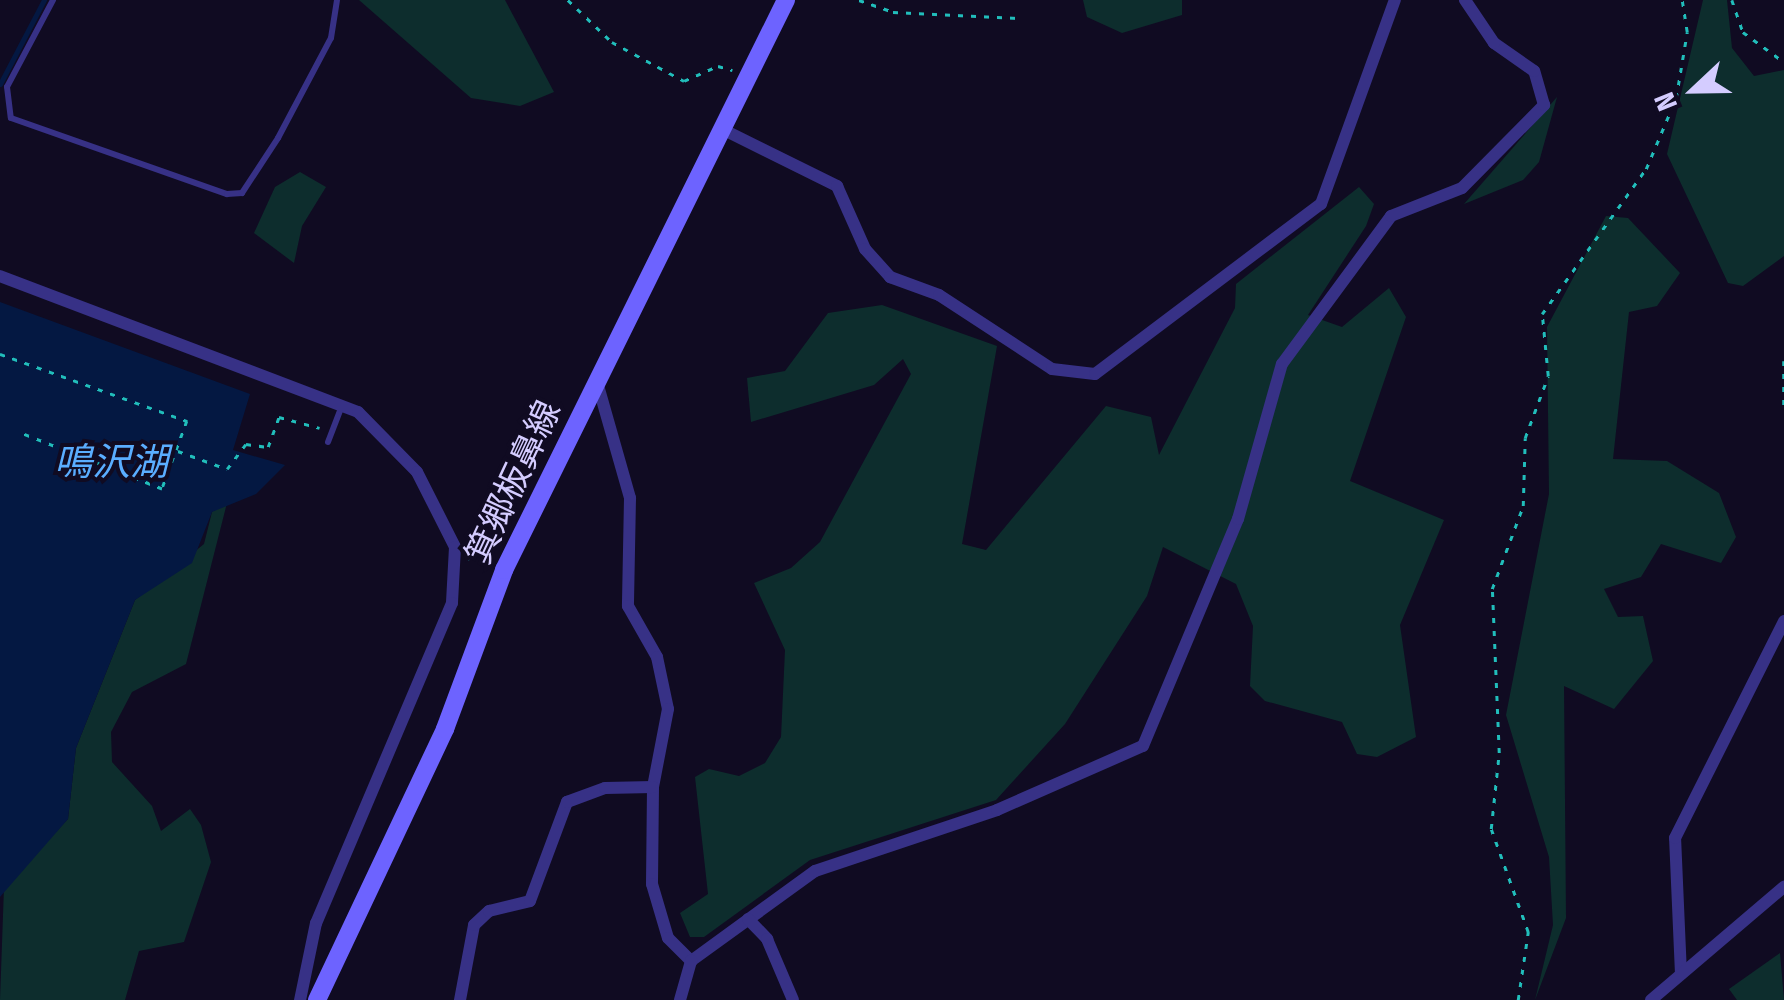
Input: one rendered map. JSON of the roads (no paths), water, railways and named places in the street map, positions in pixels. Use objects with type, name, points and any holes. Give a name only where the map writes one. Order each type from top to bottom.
[{"type":"main road","name":"箕郷板鼻線","points":[[318,1000],[557,462],[786,0]]},
{"type":"street","points":[[720,128],[838,186],[865,249],[890,277],[939,295],[1052,368],[1096,374],[1321,204],[1395,0]]},
{"type":"street","points":[[680,1000],[691,961],[815,870],[997,810],[1143,746],[1243,505],[1282,364],[1391,216],[1462,188],[1544,105],[1534,71],[1494,43],[1466,0]]},
{"type":"street","points":[[0,276],[343,404],[416,472],[458,568],[446,621],[316,923],[300,1000]]},
{"type":"street","points":[[597,382],[630,498],[628,606],[657,656],[668,710],[653,787],[657,913],[691,961]]},
{"type":"street","points":[[1681,974],[1675,838],[1784,621]]},
{"type":"street","points":[[460,1000],[474,926],[489,910],[530,901],[567,802],[605,788],[653,787]]},
{"type":"street","points":[[1651,1000],[1784,887]]},
{"type":"street","points":[[748,919],[767,939],[793,1000]]},
{"type":"lane","points":[[53,0],[7,87],[11,118],[227,194],[242,193],[278,138],[331,38],[336,0]]},
{"type":"lane","points":[[328,442],[343,404]]},
{"type":"water","name":"鳴沢湖","points":[[0,302],[250,394],[233,450],[285,465],[256,494],[212,512],[192,563],[135,600],[76,748],[68,819],[0,897]]},
{"type":"waterway","points":[[0,84],[44,0]]}]
